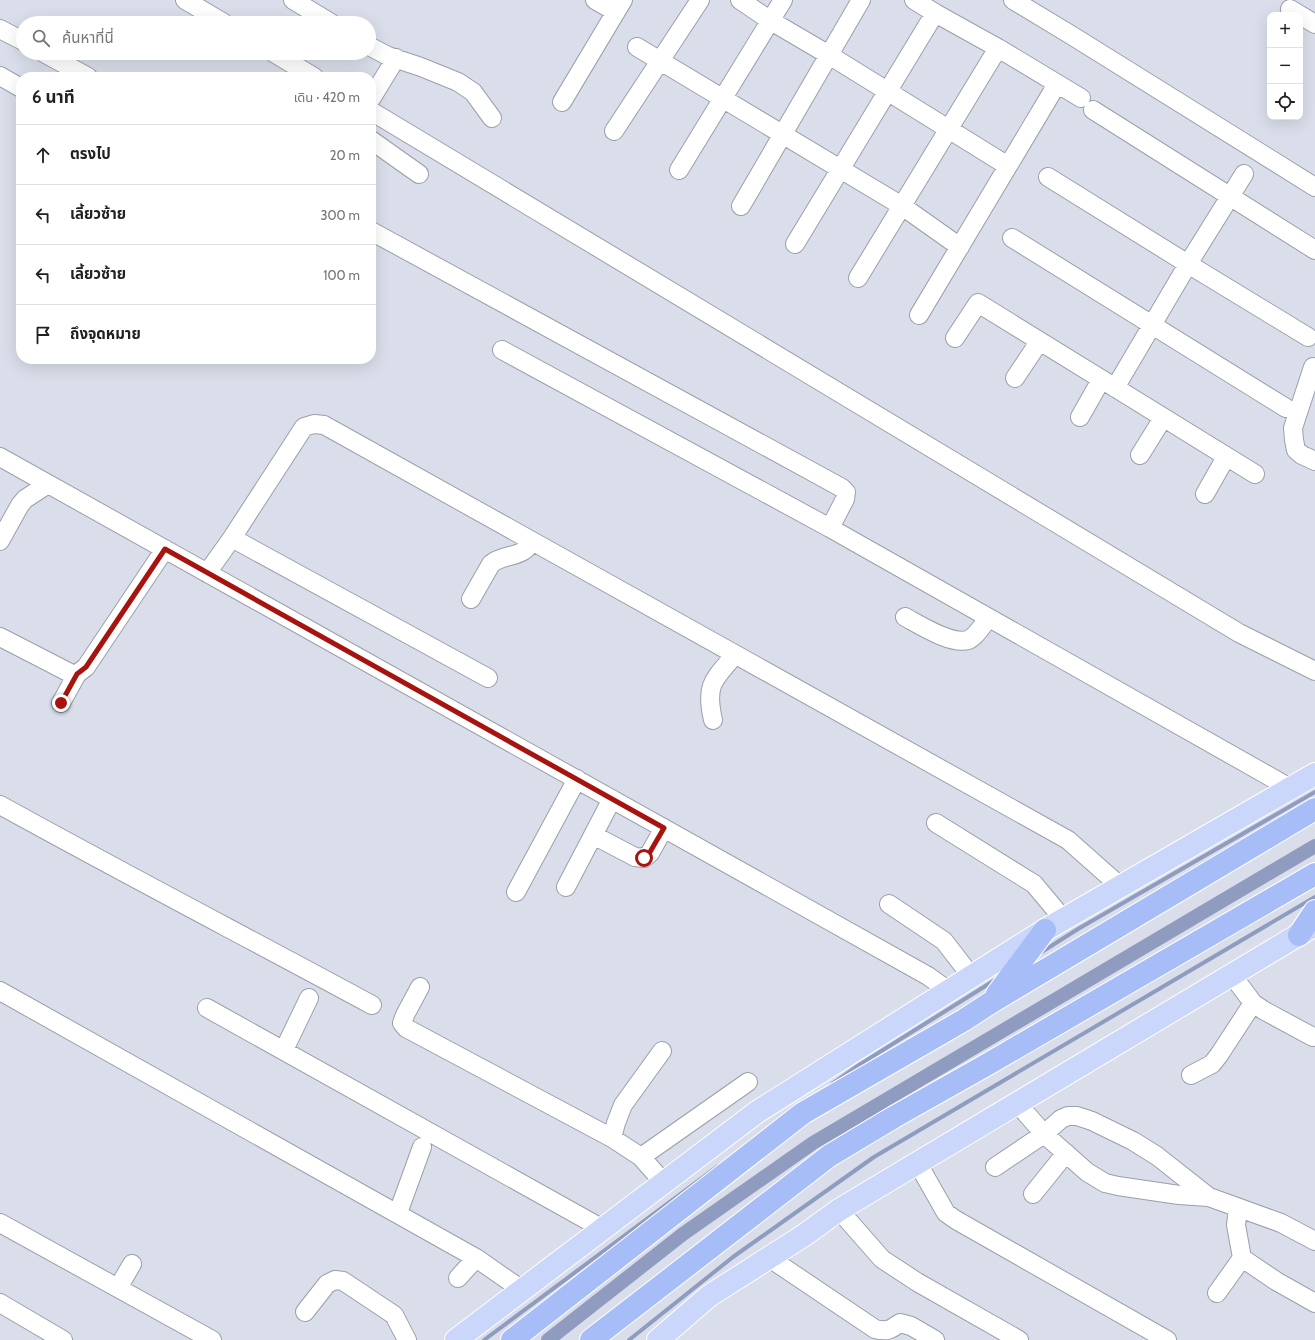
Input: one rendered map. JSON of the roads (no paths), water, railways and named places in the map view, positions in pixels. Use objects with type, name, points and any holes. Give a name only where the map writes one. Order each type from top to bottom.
[{"type":"highway","points":[[512,1340],[803,1113],[964,1020],[1315,808]]},
{"type":"highway","points":[[591,1340],[829,1156],[1315,874]]},
{"type":"highway","points":[[990,1003],[1045,930]]},
{"type":"main road","points":[[456,1340],[757,1112],[1045,930],[1315,774]]},
{"type":"main road","points":[[658,1340],[709,1296],[803,1236],[839,1210],[1310,927]]},
{"type":"street","points":[[185,0],[212,16]]},
{"type":"street","points":[[293,0],[319,16]]},
{"type":"street","points":[[562,102],[619,6],[595,0]]},
{"type":"street","points":[[614,130],[700,0]]},
{"type":"street","points":[[740,0],[771,21],[829,55],[1008,166]]},
{"type":"street","points":[[679,170],[784,0]]},
{"type":"street","points":[[741,206],[861,0]]},
{"type":"street","points":[[915,0],[1057,84],[1230,197],[1315,250]]},
{"type":"street","points":[[1013,0],[1250,163],[1315,187]]},
{"type":"street","points":[[1290,9],[1315,24]]},
{"type":"street","points":[[795,244],[935,13]]},
{"type":"street","points":[[0,29],[16,38]]},
{"type":"street","points":[[637,46],[723,99],[841,168],[902,206],[960,247]]},
{"type":"street","points":[[858,278],[998,48]]},
{"type":"street","points":[[376,50],[458,82],[473,92],[492,118]]},
{"type":"street","points":[[376,91],[396,58]]},
{"type":"street","points":[[57,60],[79,72]]},
{"type":"street","points":[[286,60],[306,72]]},
{"type":"street","points":[[0,76],[16,85]]},
{"type":"street","points":[[919,315],[1057,84]]},
{"type":"street","points":[[376,114],[1240,633],[1315,671]]},
{"type":"street","points":[[376,144],[419,174]]},
{"type":"street","points":[[1080,417],[1108,384],[1151,325],[1250,163]]},
{"type":"street","points":[[1048,177],[1308,337]]},
{"type":"street","points":[[376,234],[842,488],[846,492],[845,499],[830,528]]},
{"type":"street","points":[[1012,238],[1286,408]]},
{"type":"street","points":[[955,338],[978,303],[1255,474]]},
{"type":"street","points":[[1016,378],[1039,342]]},
{"type":"street","points":[[502,350],[830,528],[1290,788]]},
{"type":"street","points":[[1313,367],[1294,428],[1294,440],[1296,450],[1302,455],[1315,461]]},
{"type":"street","points":[[1140,455],[1163,418]]},
{"type":"street","points":[[208,573],[304,428],[314,424],[324,425],[1068,840],[1121,887]]},
{"type":"street","points":[[0,457],[928,976],[946,989]]},
{"type":"street","points":[[1205,494],[1226,457]]},
{"type":"street","points":[[0,541],[24,499],[48,484]]},
{"type":"street","points":[[232,538],[488,678]]},
{"type":"street","points":[[471,599],[491,564],[526,550],[532,542]]},
{"type":"street","points":[[61,703],[77,674],[86,667],[165,549]]},
{"type":"street","points":[[904,618],[947,638],[961,641],[969,640],[989,618]]},
{"type":"street","points":[[0,637],[72,674],[77,674]]},
{"type":"street","points":[[713,720],[709,704],[710,690],[716,677],[735,655]]},
{"type":"street","points":[[516,892],[577,779]]},
{"type":"street","points":[[566,887],[612,799]]},
{"type":"street","points":[[0,805],[372,1005]]},
{"type":"street","points":[[936,822],[1034,884],[1064,920]]},
{"type":"street","points":[[593,835],[635,857],[644,858],[650,852],[664,828]]},
{"type":"street","points":[[889,904],[944,941],[971,976]]},
{"type":"street","points":[[1232,975],[1253,1003],[1313,1037]]},
{"type":"street","points":[[420,987],[405,1014],[402,1023],[406,1028],[612,1138],[641,1157],[664,1183]]},
{"type":"street","points":[[0,991],[476,1258],[522,1290]]},
{"type":"street","points":[[284,1050],[309,998]]},
{"type":"street","points":[[1191,1074],[1212,1064],[1253,1003]]},
{"type":"street","points":[[207,1008],[603,1229]]},
{"type":"street","points":[[612,1138],[616,1122],[623,1105],[662,1051]]},
{"type":"street","points":[[641,1157],[748,1082]]},
{"type":"street","points":[[1017,1103],[1044,1134],[1087,1172],[1105,1183],[1179,1195],[1210,1197]]},
{"type":"street","points":[[995,1167],[1044,1134],[1061,1119],[1068,1116],[1078,1116],[1092,1121],[1133,1141],[1156,1156],[1210,1197],[1281,1223],[1315,1241]]},
{"type":"street","points":[[398,1214],[422,1147]]},
{"type":"street","points":[[1033,1194],[1066,1153]]},
{"type":"street","points":[[918,1162],[946,1213],[1168,1340]]},
{"type":"street","points":[[1217,1293],[1242,1258],[1236,1224],[1238,1208]]},
{"type":"street","points":[[839,1210],[882,1259],[917,1282],[1019,1340]]},
{"type":"street","points":[[0,1222],[212,1340]]},
{"type":"street","points":[[768,1257],[875,1329],[884,1331],[892,1329],[900,1323],[911,1326],[935,1340]]},
{"type":"street","points":[[458,1278],[476,1258]]},
{"type":"street","points":[[1242,1258],[1276,1281],[1315,1303]]},
{"type":"street","points":[[118,1288],[132,1264]]},
{"type":"street","points":[[305,1312],[327,1284],[335,1280],[343,1281],[394,1315],[407,1340]]},
{"type":"street","points":[[0,1304],[63,1340]]},
{"type":"waterway","points":[[1040,953],[1078,929],[1315,792]]},
{"type":"waterway","points":[[548,1340],[683,1234],[813,1143],[1315,846]]},
{"type":"waterway","points":[[629,1340],[733,1257],[874,1157],[1315,897]]},
{"type":"waterway","points":[[832,1084],[859,1065],[995,980]]},
{"type":"waterway","points":[[484,1340],[718,1166]]}]
